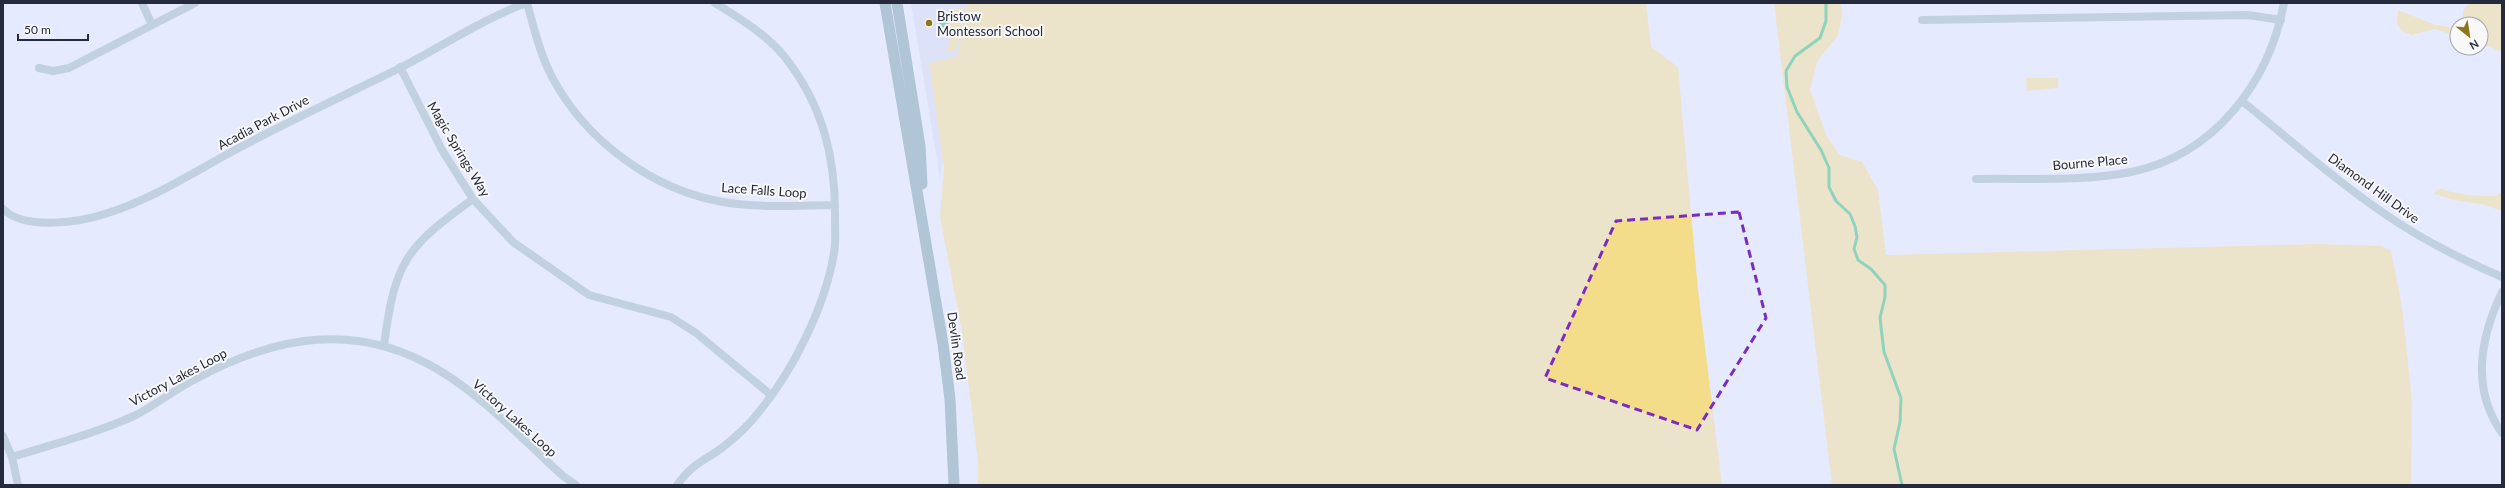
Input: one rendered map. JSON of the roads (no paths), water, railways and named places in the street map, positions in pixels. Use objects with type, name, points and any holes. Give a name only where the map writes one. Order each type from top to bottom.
[{"type":"main road","name":"Devlin Road","points":[[886,3],[922,211],[950,399],[954,485]]},
{"type":"main road","name":"Devlin Road","points":[[897,3],[920,146],[922,211]]},
{"type":"street","points":[[142,3],[152,25]]},
{"type":"street","points":[[39,68],[53,71],[69,68],[195,3]]},
{"type":"street","name":"Acadia Park Drive","points":[[3,209],[16,217],[36,222],[66,222],[108,213],[141,199],[284,124],[400,67],[492,16],[527,3]]},
{"type":"street","name":"Lace Falls Loop","points":[[527,3],[537,39],[552,78],[576,112],[608,146],[640,170],[677,189],[723,202],[785,206],[835,205]]},
{"type":"street","points":[[677,485],[688,469],[723,447],[742,431],[771,395],[800,348],[820,305],[834,253],[835,179],[828,139],[810,95],[784,56],[750,25],[715,3]]},
{"type":"street","name":"Bourne Place","points":[[1976,180],[2082,178],[2140,169],[2174,156],[2200,140],[2229,117],[2242,101],[2267,62],[2281,20],[2284,3]]},
{"type":"street","points":[[1922,20],[2248,15],[2281,20]]},
{"type":"street","name":"Magic Springs Way","points":[[400,67],[442,150],[472,199],[513,242],[559,276],[589,295],[671,317],[696,333],[771,395]]},
{"type":"street","name":"Diamond Hill Drive","points":[[2242,101],[2371,204],[2400,224],[2444,250],[2502,277]]},
{"type":"street","points":[[384,345],[396,279],[407,256],[422,238],[472,199]]},
{"type":"street","points":[[2502,292],[2486,334],[2481,360],[2483,389],[2488,405],[2502,433]]},
{"type":"street","name":"Victory Lakes Loop","points":[[12,457],[119,422],[224,364],[265,349],[304,341],[338,339],[384,345],[406,353],[443,373],[472,393],[563,476],[576,485]]},
{"type":"street","points":[[3,436],[12,457],[18,485]]},
{"type":"waterway","points":[[1826,3],[1826,21],[1820,38],[1795,56],[1786,71],[1787,87],[1797,112],[1821,150],[1829,168],[1829,187],[1836,201],[1850,214],[1855,226],[1857,237],[1854,249],[1858,260],[1871,269],[1885,285],[1885,297],[1880,318],[1884,352],[1901,398],[1900,422],[1894,449],[1902,485]]},
{"type":"place","name":"Bristow Montessori School","points":[[929,23]]}]
